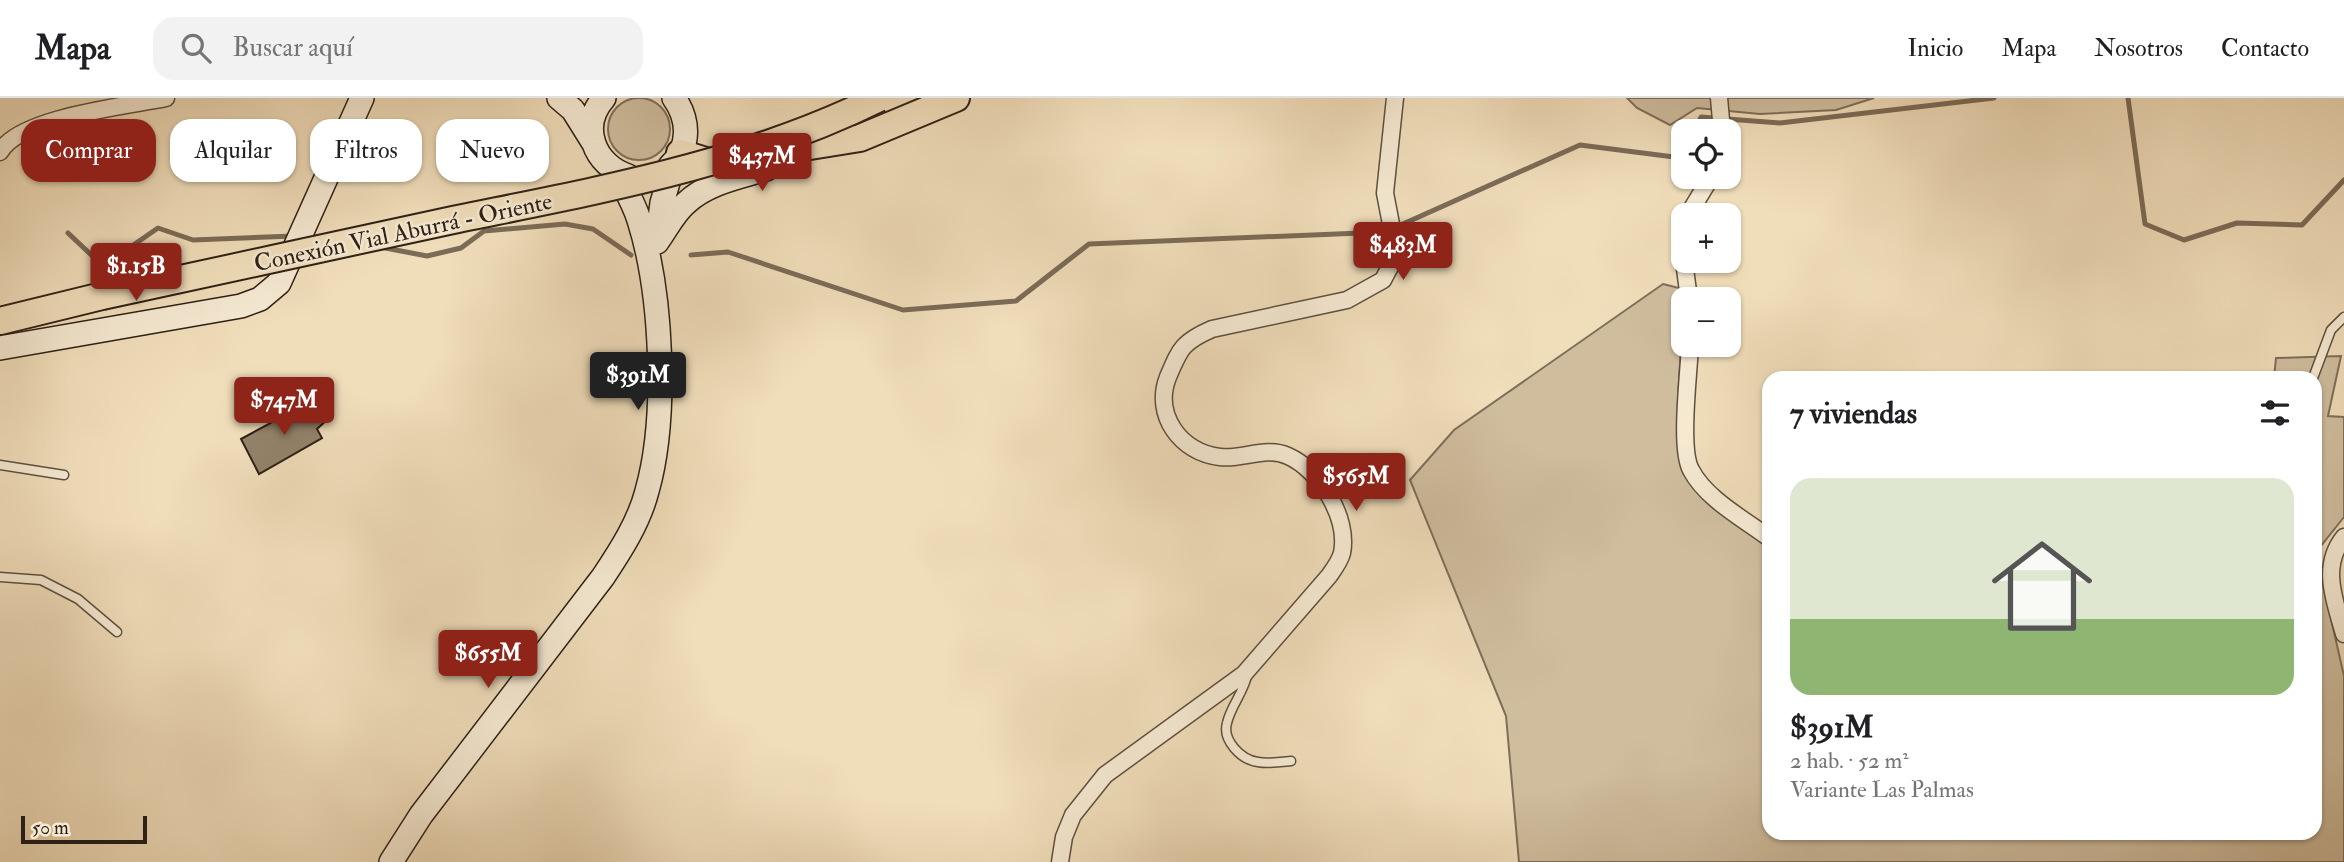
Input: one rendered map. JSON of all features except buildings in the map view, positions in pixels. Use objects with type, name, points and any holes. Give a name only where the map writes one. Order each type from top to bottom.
[{"type":"main road","points":[[0,348],[241,306],[272,292],[285,273],[309,222],[362,98]]},
{"type":"main road","points":[[391,862],[421,815],[603,577],[625,543],[647,494],[658,442],[659,382],[652,282],[639,219],[616,172],[601,159],[573,110],[559,98]]},
{"type":"main road","points":[[593,142],[593,117],[604,98]]},
{"type":"main road","points":[[652,282],[662,203],[686,124],[674,98]]},
{"type":"main road","name":"Conexión Vial Aburrá - Oriente","points":[[0,320],[102,296],[631,185],[747,152],[805,131],[879,98]]},
{"type":"main road","points":[[657,242],[684,204],[704,190],[860,138],[956,98]]},
{"type":"main road","points":[[616,172],[646,176],[677,158],[722,166],[804,147],[860,138]]},
{"type":"street","points":[[0,152],[19,134],[48,123],[166,98]]},
{"type":"street","points":[[1060,862],[1064,837],[1073,815],[1105,775],[1153,743],[1249,669],[1334,570],[1342,550],[1339,521],[1317,479],[1288,456],[1272,452],[1221,458],[1196,452],[1172,430],[1165,415],[1164,386],[1181,346],[1196,336],[1212,329],[1360,296],[1383,281],[1393,261],[1395,245],[1385,193],[1395,98]]},
{"type":"street","points":[[1689,357],[1686,425],[1689,468],[1702,485],[1762,532]]},
{"type":"street","points":[[2344,537],[2331,560],[2329,577],[2344,634]]},
{"type":"lane","points":[[2316,371],[2331,330],[2344,317]]},
{"type":"lane","points":[[0,465],[64,475]]},
{"type":"lane","points":[[0,577],[41,580],[78,599],[117,632]]},
{"type":"lane","points":[[1249,669],[1245,688],[1227,720],[1228,740],[1245,758],[1256,762],[1291,761]]},
{"type":"shaded area","points":[[633,98],[645,98],[661,107],[668,117],[668,141],[661,151],[645,160],[633,160],[622,155],[613,146],[608,135],[608,123],[613,112],[622,103]]},
{"type":"shaded area","points":[[1627,98],[1874,98],[1836,110],[1760,114],[1697,108],[1680,119],[1671,119],[1670,125],[1637,108]]},
{"type":"shaded area","points":[[1663,284],[1675,287],[1671,287],[1671,357],[1681,357],[1677,422],[1681,464],[1686,477],[1704,497],[1762,542],[1762,840],[2322,840],[2322,579],[2344,676],[2344,862],[1519,862],[1506,716],[1410,480],[1454,430]]},
{"type":"shaded area","points":[[2341,356],[2328,416],[2344,417],[2344,517],[2322,545],[2322,371],[2275,371],[2276,358]]},
{"type":"waterway","points":[[1741,120],[1780,123],[1994,98]]},
{"type":"waterway","points":[[2128,98],[2145,224],[2184,240],[2237,223],[2302,225],[2344,180]]},
{"type":"waterway","points":[[1700,119],[1727,119]]},
{"type":"waterway","points":[[691,255],[728,252],[903,310],[1016,301],[1089,244],[1385,232],[1580,145],[1671,157]]},
{"type":"waterway","points":[[380,247],[427,256],[461,248],[484,231],[565,224],[593,229],[631,255]]},
{"type":"waterway","points":[[68,233],[103,266],[158,228],[193,240],[294,236]]}]
